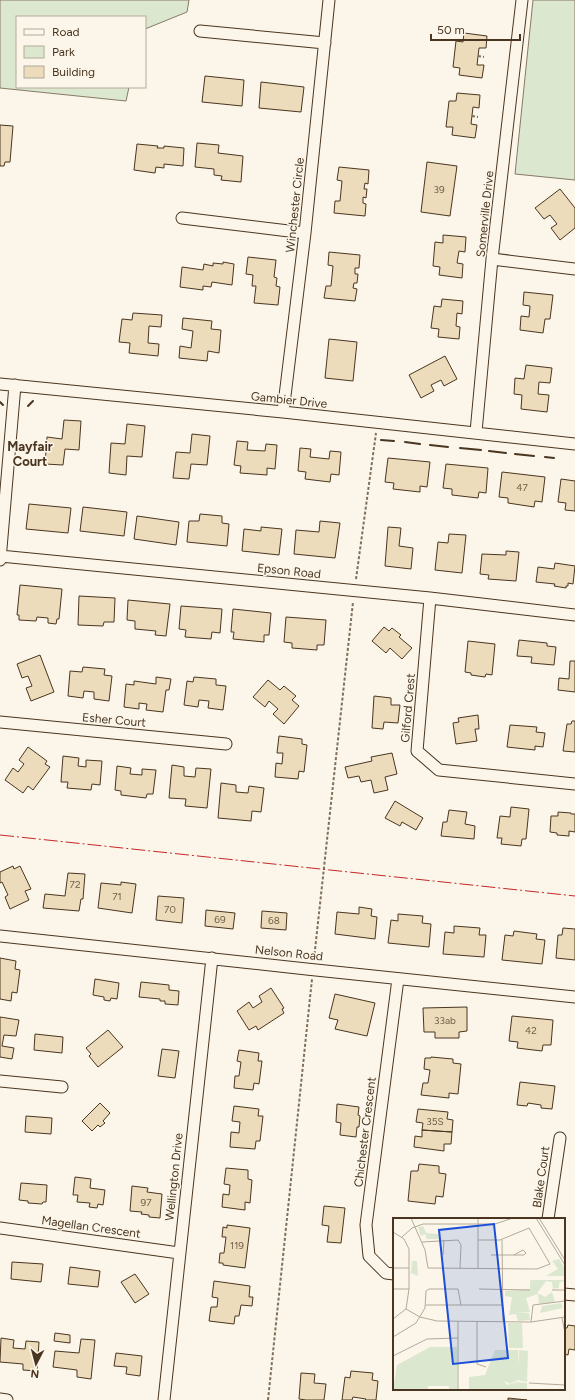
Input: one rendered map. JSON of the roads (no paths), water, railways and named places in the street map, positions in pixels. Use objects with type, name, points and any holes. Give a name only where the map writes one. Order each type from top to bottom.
[{"type":"street","name":"Winchester Circle","points":[[283,412],[305,233],[329,0]]},
{"type":"street","name":"Somerville Drive","points":[[476,432],[492,259],[522,0]]},
{"type":"street","points":[[200,31],[325,43]]},
{"type":"street","points":[[182,218],[305,233]]},
{"type":"street","points":[[492,259],[575,269]]},
{"type":"street","name":"Gambier Drive","points":[[0,384],[476,432],[575,444]]},
{"type":"street","points":[[0,560],[15,385]]},
{"type":"street","name":"Epson Road","points":[[0,556],[430,598],[575,615]]},
{"type":"street","name":"Gilford Crest","points":[[430,598],[417,751],[438,770],[575,784]]},
{"type":"street","name":"Esher Court","points":[[0,722],[226,744]]},
{"type":"street","name":"Nelson Road","points":[[0,936],[575,997]]},
{"type":"street","name":"Wellington Drive","points":[[164,1400],[178,1253],[212,958]]},
{"type":"street","name":"Chichester Crescent","points":[[393,1274],[386,1273],[369,1256],[366,1225],[398,979]]},
{"type":"street","points":[[0,1081],[62,1087]]},
{"type":"street","name":"Blake Court","points":[[548,1218],[560,1138]]},
{"type":"street","name":"Magellan Crescent","points":[[0,1228],[178,1253]]},
{"type":"street","points":[[565,1294],[575,1295]]},
{"type":"street","points":[[0,1399],[7,1400]]},
{"type":"district","name":"Mayfair Court","points":[[30,454]]}]
